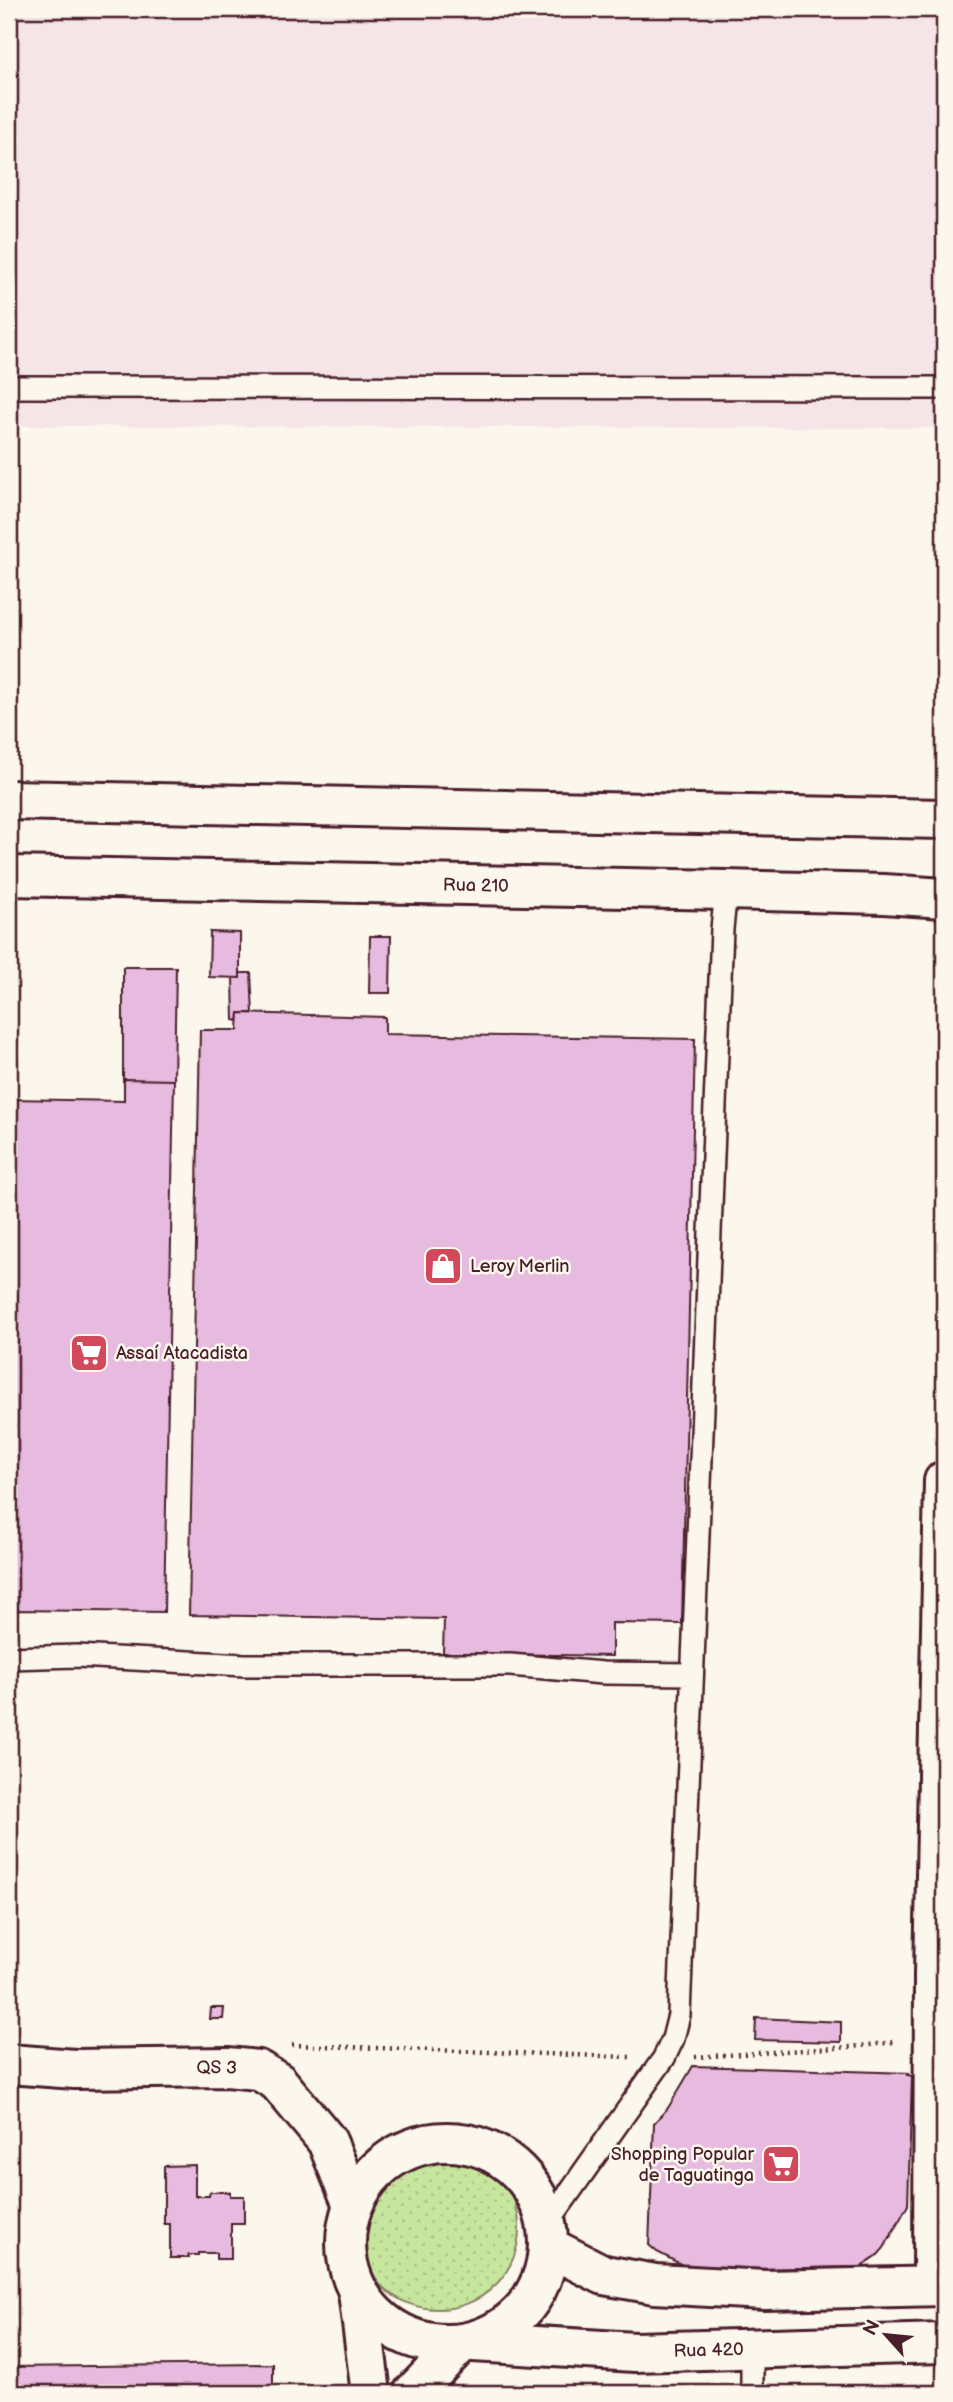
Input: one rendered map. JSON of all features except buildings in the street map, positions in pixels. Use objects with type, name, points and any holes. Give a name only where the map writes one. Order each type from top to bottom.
[{"type":"street","points":[[9,800],[944,819]]},
{"type":"street","name":"Rua 210","points":[[9,876],[726,890],[944,898]]},
{"type":"street","points":[[548,2235],[604,2275],[654,2284],[765,2290],[939,2286],[934,2040],[944,1481]]},
{"type":"street","name":"QS 3","points":[[9,2064],[75,2068],[227,2067],[258,2070],[278,2082],[327,2141],[352,2205]]},
{"type":"street","points":[[358,2292],[372,2312],[391,2328],[412,2339],[436,2344],[467,2343],[497,2332],[518,2316],[534,2296],[544,2272],[548,2235],[536,2193],[516,2167],[489,2150],[458,2141],[425,2143],[395,2156],[370,2177],[352,2205],[346,2249],[358,2292],[371,2393]]},
{"type":"street","points":[[413,2393],[467,2343]]},
{"type":"street","name":"Rua 420","points":[[467,2343],[635,2352],[944,2343]]},
{"type":"lane","points":[[9,387],[944,388]]},
{"type":"lane","points":[[548,2235],[664,2058],[673,2039],[681,1996],[722,929],[726,890]]},
{"type":"lane","points":[[9,1658],[77,1656],[245,1665],[510,1665],[603,1673],[692,1674]]},
{"type":"lane","points":[[752,2348],[752,2393]]},
{"type":"path","points":[[284,2045],[664,2058],[934,2040]]},
{"type":"shaded area","points":[[9,9],[944,9],[944,428],[9,426]]},
{"type":"green space","points":[[438,2147],[469,2153],[495,2171],[513,2197],[519,2228],[513,2259],[495,2285],[469,2303],[438,2309],[407,2303],[381,2285],[363,2259],[357,2228],[363,2197],[381,2171],[407,2153]]},
{"type":"place","name":"Leroy Merlin","points":[[443,1266]]},
{"type":"place","name":"Assaí Atacadista","points":[[89,1353]]},
{"type":"place","name":"Shopping Popular de Taguatinga","points":[[781,2164]]}]
